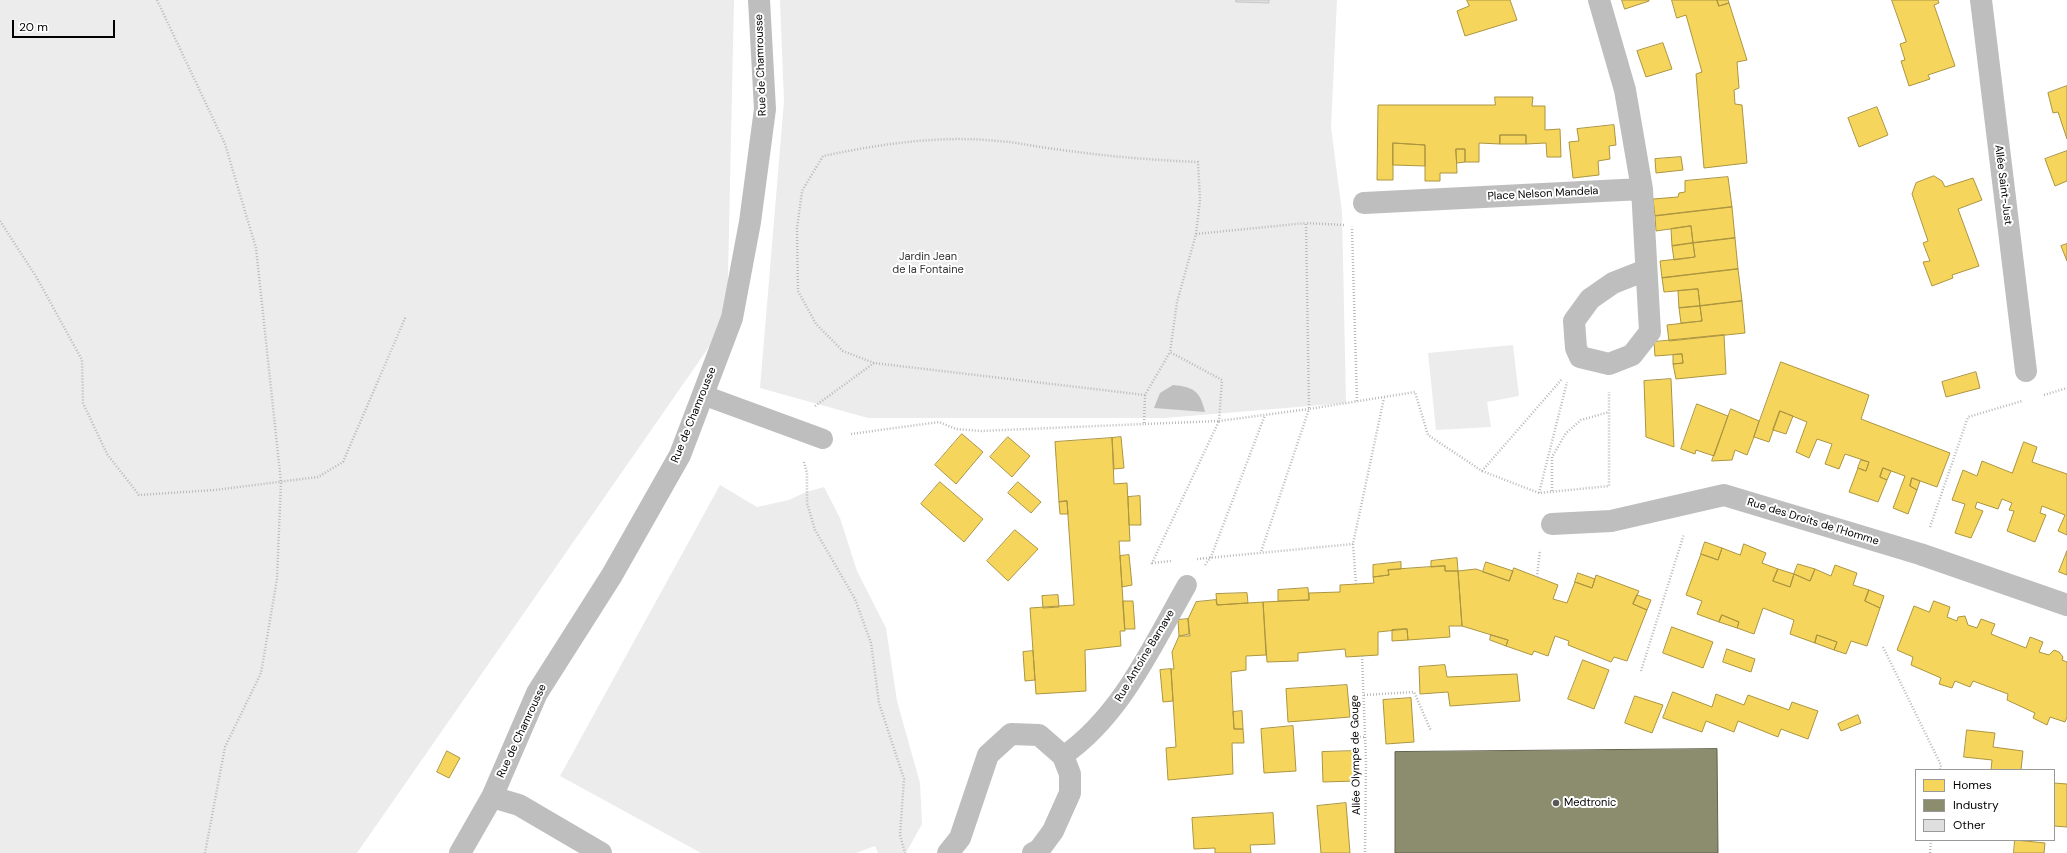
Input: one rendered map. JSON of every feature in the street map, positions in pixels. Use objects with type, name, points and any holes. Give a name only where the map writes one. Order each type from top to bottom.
[{"type":"street","name":"Rue de Chamrousse","points":[[460,853],[492,797],[537,693],[612,575],[676,462],[732,318],[750,222],[765,109],[758,0]]},
{"type":"street","points":[[1599,0],[1626,90],[1642,189],[1650,332],[1632,354],[1609,364],[1576,362],[1574,321],[1590,298],[1613,283],[1646,270]]},
{"type":"street","name":"Allée Saint-Just","points":[[1981,0],[2026,371]]},
{"type":"street","name":"Place Nelson Mandela","points":[[1364,203],[1642,189]]},
{"type":"street","name":"Rue des Droits de l'Homme","points":[[1552,524],[1611,521],[1724,495],[1920,554],[2067,605]]},
{"type":"street","points":[[948,853],[960,838],[988,755],[1011,734],[1039,735],[1063,756],[1070,774],[1070,793],[1053,831],[1038,852]]},
{"type":"street","points":[[492,797],[519,805],[601,853]]},
{"type":"lane","points":[[703,395],[823,439]]},
{"type":"lane","name":"Rue Antoine Barnave","points":[[1063,756],[1081,743],[1121,700],[1187,585]]},
{"type":"path","points":[[157,0],[225,144],[256,248],[281,482],[277,579],[260,673],[225,747],[205,853]]},
{"type":"path","points":[[1144,424],[1145,395],[1170,352],[1177,302],[1196,234],[1200,200],[1198,162],[1107,156],[998,141],[963,140],[903,143],[866,147],[823,156],[802,191],[797,228],[798,291],[816,324],[843,351],[874,363],[1145,395]]},
{"type":"path","points":[[0,220],[37,278],[82,360],[83,403],[108,454],[139,495],[215,490],[318,477],[343,462],[406,316]]},
{"type":"path","points":[[1261,552],[1309,408],[1306,223]]},
{"type":"path","points":[[1196,234],[1306,223],[1347,224]]},
{"type":"path","points":[[1352,224],[1357,401]]},
{"type":"path","points":[[1170,352],[1222,380],[1219,421],[1152,563],[1174,561]]},
{"type":"path","points":[[1482,471],[1576,362]]},
{"type":"path","points":[[1539,493],[1576,362]]},
{"type":"path","points":[[874,363],[817,403],[797,430],[807,473],[807,503],[816,530],[824,548],[855,599],[870,643],[879,704],[904,778],[900,835],[904,853]]},
{"type":"path","points":[[823,439],[939,422],[956,429],[981,431],[1219,421],[1384,398],[1415,392],[1428,435],[1482,471],[1539,493],[1609,486],[1609,364]]},
{"type":"path","points":[[2037,397],[2067,388]]},
{"type":"path","points":[[1356,584],[1353,544],[1384,398]]},
{"type":"path","points":[[1920,554],[1968,417],[2023,401]]},
{"type":"path","points":[[1552,491],[1552,457],[1566,433],[1581,420],[1609,412]]},
{"type":"path","points":[[1187,585],[1211,557],[1265,415]]},
{"type":"path","points":[[1641,671],[1694,502]]},
{"type":"path","points":[[1196,559],[1353,544]]},
{"type":"path","points":[[1883,647],[1941,765],[1940,769]]},
{"type":"path","name":"Allée Olympe de Gouge","points":[[1362,656],[1365,737],[1365,853]]},
{"type":"path","points":[[1364,694],[1414,692],[1431,731]]},
{"type":"path","points":[[1351,737],[1365,737]]},
{"type":"path","points":[[1930,853],[1931,841]]},
{"type":"green space","points":[[0,0],[734,0],[727,321],[357,853],[0,853]]},
{"type":"green space","name":"Jardin Jean de la Fontaine","points":[[780,0],[1337,0],[1331,127],[1342,212],[1346,403],[1165,418],[868,418],[760,388],[784,101]]},
{"type":"green space","points":[[1513,345],[1519,396],[1487,402],[1491,427],[1436,430],[1428,353]]},
{"type":"green space","points":[[720,485],[757,507],[789,500],[806,492],[824,487],[840,518],[857,571],[886,628],[897,701],[920,783],[922,824],[906,853],[878,853],[875,846],[856,853],[701,853],[560,776]]},
{"type":"shaded area","points":[[1173,385],[1186,387],[1195,391],[1201,399],[1205,412],[1154,408],[1160,393]]},
{"type":"building: Homes","points":[[1467,0],[1510,0],[1517,20],[1465,36],[1457,11],[1469,6]]},
{"type":"building: Homes","points":[[1622,0],[1649,0],[1649,1],[1625,9]]},
{"type":"building: Homes","points":[[1672,0],[1717,0],[1719,6],[1729,3],[1747,60],[1737,62],[1739,88],[1734,90],[1735,104],[1742,105],[1747,163],[1704,168],[1696,74],[1702,72],[1686,15],[1677,18]]},
{"type":"building: Homes","points":[[1717,0],[1728,0],[1729,3],[1719,6]]},
{"type":"building: Homes","points":[[1892,0],[1938,0],[1939,3],[1934,5],[1955,66],[1928,75],[1930,79],[1909,86],[1901,61],[1905,60],[1900,44],[1906,42]]},
{"type":"building: Homes","points":[[1663,43],[1672,69],[1646,77],[1637,51]]},
{"type":"building: Homes","points":[[2067,86],[2067,139],[2058,112],[2053,113],[2048,93]]},
{"type":"building: Homes","points":[[1495,97],[1533,97],[1532,106],[1545,106],[1545,130],[1560,129],[1561,157],[1547,157],[1546,143],[1526,144],[1526,135],[1500,135],[1500,144],[1479,143],[1479,162],[1465,162],[1465,149],[1456,149],[1457,173],[1440,173],[1440,181],[1425,181],[1425,145],[1393,143],[1393,180],[1377,180],[1378,105],[1495,105]]},
{"type":"building: Homes","points":[[1877,107],[1888,135],[1859,147],[1848,118]]},
{"type":"building: Homes","points":[[1614,125],[1616,145],[1609,146],[1610,159],[1598,161],[1599,175],[1573,178],[1569,142],[1579,141],[1577,129]]},
{"type":"building: Homes","points":[[1500,135],[1526,135],[1526,144],[1500,144]]},
{"type":"building: Homes","points":[[1393,143],[1425,145],[1425,166],[1393,165]]},
{"type":"building: Homes","points":[[1456,149],[1465,149],[1465,162],[1457,163]]},
{"type":"building: Homes","points":[[2067,151],[2067,181],[2055,186],[2045,159]]},
{"type":"building: Homes","points":[[1681,157],[1683,170],[1656,173],[1655,159]]},
{"type":"building: Homes","points":[[1934,176],[1942,181],[1945,187],[1973,178],[1982,200],[1958,209],[1979,266],[1952,275],[1953,278],[1932,286],[1923,262],[1930,261],[1923,243],[1928,241],[1912,194],[1916,183]]},
{"type":"building: Homes","points":[[1728,177],[1732,207],[1655,216],[1653,199],[1678,197],[1679,193],[1685,192],[1685,181]]},
{"type":"building: Homes","points":[[1732,207],[1735,238],[1693,243],[1691,226],[1656,231],[1655,216]]},
{"type":"building: Homes","points":[[1691,226],[1693,243],[1672,246],[1671,229]]},
{"type":"building: Homes","points":[[1735,238],[1738,269],[1662,278],[1660,261],[1695,257],[1693,243]]},
{"type":"building: Homes","points":[[1693,243],[1695,257],[1674,260],[1672,246]]},
{"type":"building: Homes","points":[[2067,244],[2067,261],[2061,246]]},
{"type":"building: Homes","points":[[1738,269],[1742,301],[1700,306],[1698,289],[1664,292],[1662,278]]},
{"type":"building: Homes","points":[[1698,289],[1700,306],[1679,308],[1678,291]]},
{"type":"building: Homes","points":[[1742,301],[1745,333],[1669,341],[1667,325],[1702,321],[1700,306]]},
{"type":"building: Homes","points":[[1700,306],[1702,321],[1681,323],[1679,308]]},
{"type":"building: Homes","points":[[1724,335],[1726,374],[1676,379],[1673,364],[1683,363],[1682,354],[1655,356],[1654,342]]},
{"type":"building: Homes","points":[[1682,354],[1683,363],[1673,364],[1673,355]]},
{"type":"building: Homes","points":[[1781,362],[1869,395],[1861,419],[1950,453],[1937,487],[1912,478],[1910,486],[1917,490],[1908,514],[1893,508],[1905,476],[1883,468],[1880,477],[1887,480],[1878,502],[1849,492],[1858,468],[1866,471],[1869,462],[1845,454],[1839,469],[1825,464],[1832,444],[1817,439],[1809,458],[1796,452],[1807,422],[1780,411],[1769,442],[1754,437]]},
{"type":"building: Homes","points":[[1976,372],[1980,388],[1946,397],[1942,382]]},
{"type":"building: Homes","points":[[1671,379],[1674,447],[1646,437],[1644,381]]},
{"type":"building: Homes","points":[[1697,404],[1728,416],[1714,456],[1696,450],[1695,454],[1681,449]]},
{"type":"building: Homes","points":[[1731,409],[1759,421],[1754,437],[1747,455],[1735,450],[1732,460],[1712,461]]},
{"type":"building: Homes","points":[[1780,411],[1793,416],[1786,434],[1773,430]]},
{"type":"building: Homes","points":[[962,434],[983,452],[956,484],[935,465]]},
{"type":"building: Homes","points":[[1008,437],[1030,456],[1012,477],[990,457]]},
{"type":"building: Homes","points":[[1121,437],[1124,468],[1114,469],[1112,438]]},
{"type":"building: Homes","points":[[1112,438],[1114,484],[1127,483],[1130,541],[1119,541],[1125,631],[1120,631],[1121,646],[1085,650],[1086,691],[1036,694],[1030,608],[1074,605],[1067,501],[1059,502],[1055,442]]},
{"type":"building: Homes","points":[[2024,442],[2037,447],[2032,462],[2067,474],[2067,535],[2058,531],[2065,515],[2042,506],[2040,513],[2046,515],[2035,542],[2007,531],[2014,511],[2009,510],[2012,503],[2002,499],[1998,509],[1977,502],[1975,508],[1983,511],[1971,538],[1955,533],[1965,504],[1952,500],[1963,470],[1977,476],[1982,461],[2012,473]]},
{"type":"building: Homes","points":[[1861,460],[1869,462],[1866,471],[1858,468]]},
{"type":"building: Homes","points":[[1883,468],[1891,471],[1887,480],[1880,477]]},
{"type":"building: Homes","points":[[1912,478],[1920,481],[1917,490],[1910,486]]},
{"type":"building: Homes","points":[[940,482],[983,519],[964,542],[921,504]]},
{"type":"building: Homes","points":[[1018,482],[1041,502],[1031,513],[1008,493]]},
{"type":"building: Homes","points":[[1140,496],[1141,525],[1129,525],[1128,497]]},
{"type":"building: Homes","points":[[1067,501],[1068,514],[1060,514],[1059,502]]},
{"type":"building: Homes","points":[[1015,530],[1038,549],[1008,581],[987,561]]},
{"type":"building: Homes","points":[[1705,542],[1722,548],[1718,560],[1701,554]]},
{"type":"building: Homes","points":[[1744,544],[1766,553],[1762,563],[1778,569],[1773,581],[1790,587],[1794,574],[1810,581],[1815,569],[1831,576],[1835,565],[1857,573],[1853,585],[1869,590],[1865,601],[1880,608],[1867,646],[1851,641],[1846,654],[1834,650],[1837,642],[1817,635],[1815,643],[1790,634],[1794,620],[1763,608],[1754,634],[1737,628],[1739,622],[1722,615],[1719,622],[1697,614],[1702,601],[1686,595],[1701,554],[1718,560],[1722,548],[1740,555]]},
{"type":"building: Homes","points":[[2067,551],[2067,575],[2059,572]]},
{"type":"building: Homes","points":[[1129,555],[1132,585],[1122,587],[1120,556]]},
{"type":"building: Homes","points":[[1457,558],[1458,571],[1445,571],[1445,566],[1431,567],[1431,561]]},
{"type":"building: Homes","points":[[1401,562],[1401,569],[1388,570],[1389,575],[1373,577],[1373,565]]},
{"type":"building: Homes","points":[[1486,562],[1513,571],[1509,581],[1483,572]]},
{"type":"building: Homes","points":[[1798,564],[1815,569],[1810,581],[1794,574]]},
{"type":"building: Homes","points":[[1445,566],[1445,571],[1458,571],[1462,626],[1449,626],[1450,637],[1408,640],[1407,629],[1378,632],[1378,655],[1346,657],[1345,649],[1298,653],[1298,661],[1267,662],[1263,602],[1309,600],[1309,593],[1340,592],[1340,585],[1374,583],[1373,577],[1389,575],[1388,570]]},
{"type":"building: Homes","points":[[1514,568],[1558,585],[1553,599],[1567,603],[1575,582],[1592,588],[1596,575],[1639,591],[1633,604],[1647,610],[1627,661],[1614,657],[1611,662],[1568,645],[1569,641],[1555,636],[1548,656],[1534,651],[1532,655],[1506,646],[1508,640],[1462,626],[1458,571],[1476,569],[1509,581]]},
{"type":"building: Homes","points":[[1778,569],[1794,574],[1790,587],[1773,581]]},
{"type":"building: Homes","points":[[1578,573],[1595,579],[1592,588],[1575,582]]},
{"type":"building: Homes","points":[[1308,588],[1309,600],[1278,601],[1278,590]]},
{"type":"building: Homes","points":[[1869,590],[1884,596],[1880,608],[1865,601]]},
{"type":"building: Homes","points":[[1247,593],[1248,603],[1217,605],[1216,594]]},
{"type":"building: Homes","points":[[1058,595],[1059,607],[1043,608],[1042,596]]},
{"type":"building: Homes","points":[[1637,595],[1651,600],[1647,610],[1633,604]]},
{"type":"building: Homes","points":[[1216,600],[1217,605],[1263,602],[1266,655],[1246,656],[1246,670],[1231,672],[1234,729],[1243,729],[1244,743],[1232,743],[1233,774],[1168,780],[1166,748],[1176,747],[1171,669],[1174,669],[1172,652],[1179,636],[1190,636],[1188,619],[1196,602]]},
{"type":"building: Homes","points":[[1123,601],[1133,601],[1135,629],[1125,629]]},
{"type":"building: Homes","points":[[1934,601],[1950,607],[1947,617],[1957,621],[1958,617],[1965,616],[1968,625],[1977,628],[1981,619],[1995,624],[1991,634],[2026,648],[2030,637],[2043,642],[2039,652],[2049,655],[2054,650],[2059,652],[2063,657],[2062,660],[2067,662],[2067,717],[2065,722],[2050,717],[2047,725],[2033,718],[2035,713],[2007,700],[2008,694],[1973,681],[1970,687],[1955,681],[1952,688],[1939,684],[1941,678],[1911,665],[1913,657],[1897,650],[1914,606],[1929,612]]},
{"type":"building: Homes","points":[[1722,615],[1739,622],[1737,628],[1719,622]]},
{"type":"building: Homes","points":[[1188,619],[1189,634],[1179,636],[1178,620]]},
{"type":"building: Homes","points":[[1672,627],[1713,642],[1703,668],[1663,653]]},
{"type":"building: Homes","points":[[1407,629],[1408,640],[1392,641],[1392,630]]},
{"type":"building: Homes","points":[[1491,635],[1508,640],[1506,646],[1490,640]]},
{"type":"building: Homes","points":[[1817,635],[1837,642],[1834,650],[1815,643]]},
{"type":"building: Homes","points":[[1727,649],[1755,659],[1751,672],[1723,662]]},
{"type":"building: Homes","points":[[1033,651],[1035,680],[1025,681],[1023,652]]},
{"type":"building: Homes","points":[[1583,660],[1609,670],[1594,709],[1568,699]]},
{"type":"building: Homes","points":[[1445,665],[1447,677],[1517,674],[1520,701],[1450,706],[1448,692],[1420,694],[1419,667]]},
{"type":"building: Homes","points":[[1171,669],[1173,701],[1163,702],[1160,670]]},
{"type":"building: Homes","points":[[1347,685],[1350,717],[1288,722],[1286,689]]},
{"type":"building: Homes","points":[[1673,692],[1712,707],[1716,694],[1744,705],[1748,695],[1789,710],[1792,702],[1818,711],[1808,739],[1781,729],[1778,737],[1738,721],[1734,732],[1706,721],[1702,732],[1663,718]]},
{"type":"building: Homes","points":[[1635,696],[1663,705],[1652,733],[1625,723]]},
{"type":"building: Homes","points":[[1411,698],[1414,742],[1386,744],[1383,700]]},
{"type":"building: Homes","points":[[1242,711],[1243,729],[1234,729],[1233,712]]},
{"type":"building: Homes","points":[[1858,715],[1861,723],[1841,731],[1838,724]]},
{"type":"building: Homes","points":[[1293,726],[1296,771],[1264,773],[1261,729]]},
{"type":"building: Homes","points":[[1967,730],[1995,733],[1993,747],[2023,751],[2021,769],[1991,769],[1992,760],[1964,757]]},
{"type":"building: Homes","points":[[447,751],[460,758],[449,778],[437,772]]},
{"type":"building: Homes","points":[[1354,751],[1355,781],[1323,782],[1322,752]]},
{"type":"building: Homes","points":[[2055,783],[2067,784],[2067,827],[2055,826]]},
{"type":"building: Homes","points":[[1346,803],[1350,853],[1321,853],[1317,806]]},
{"type":"building: Homes","points":[[1273,813],[1275,844],[1250,845],[1251,853],[1215,853],[1215,848],[1194,849],[1192,818]]},
{"type":"building: Homes","points":[[2015,841],[2045,843],[2044,853],[2014,853]]},
{"type":"building: Industry","name":"Medtronic","points":[[1717,749],[1718,853],[1395,853],[1395,752]]},
{"type":"building: Other","points":[[1236,0],[1269,0],[1269,3],[1236,2]]},
{"type":"place","name":"Medtronic","points":[[1556,803]]}]
